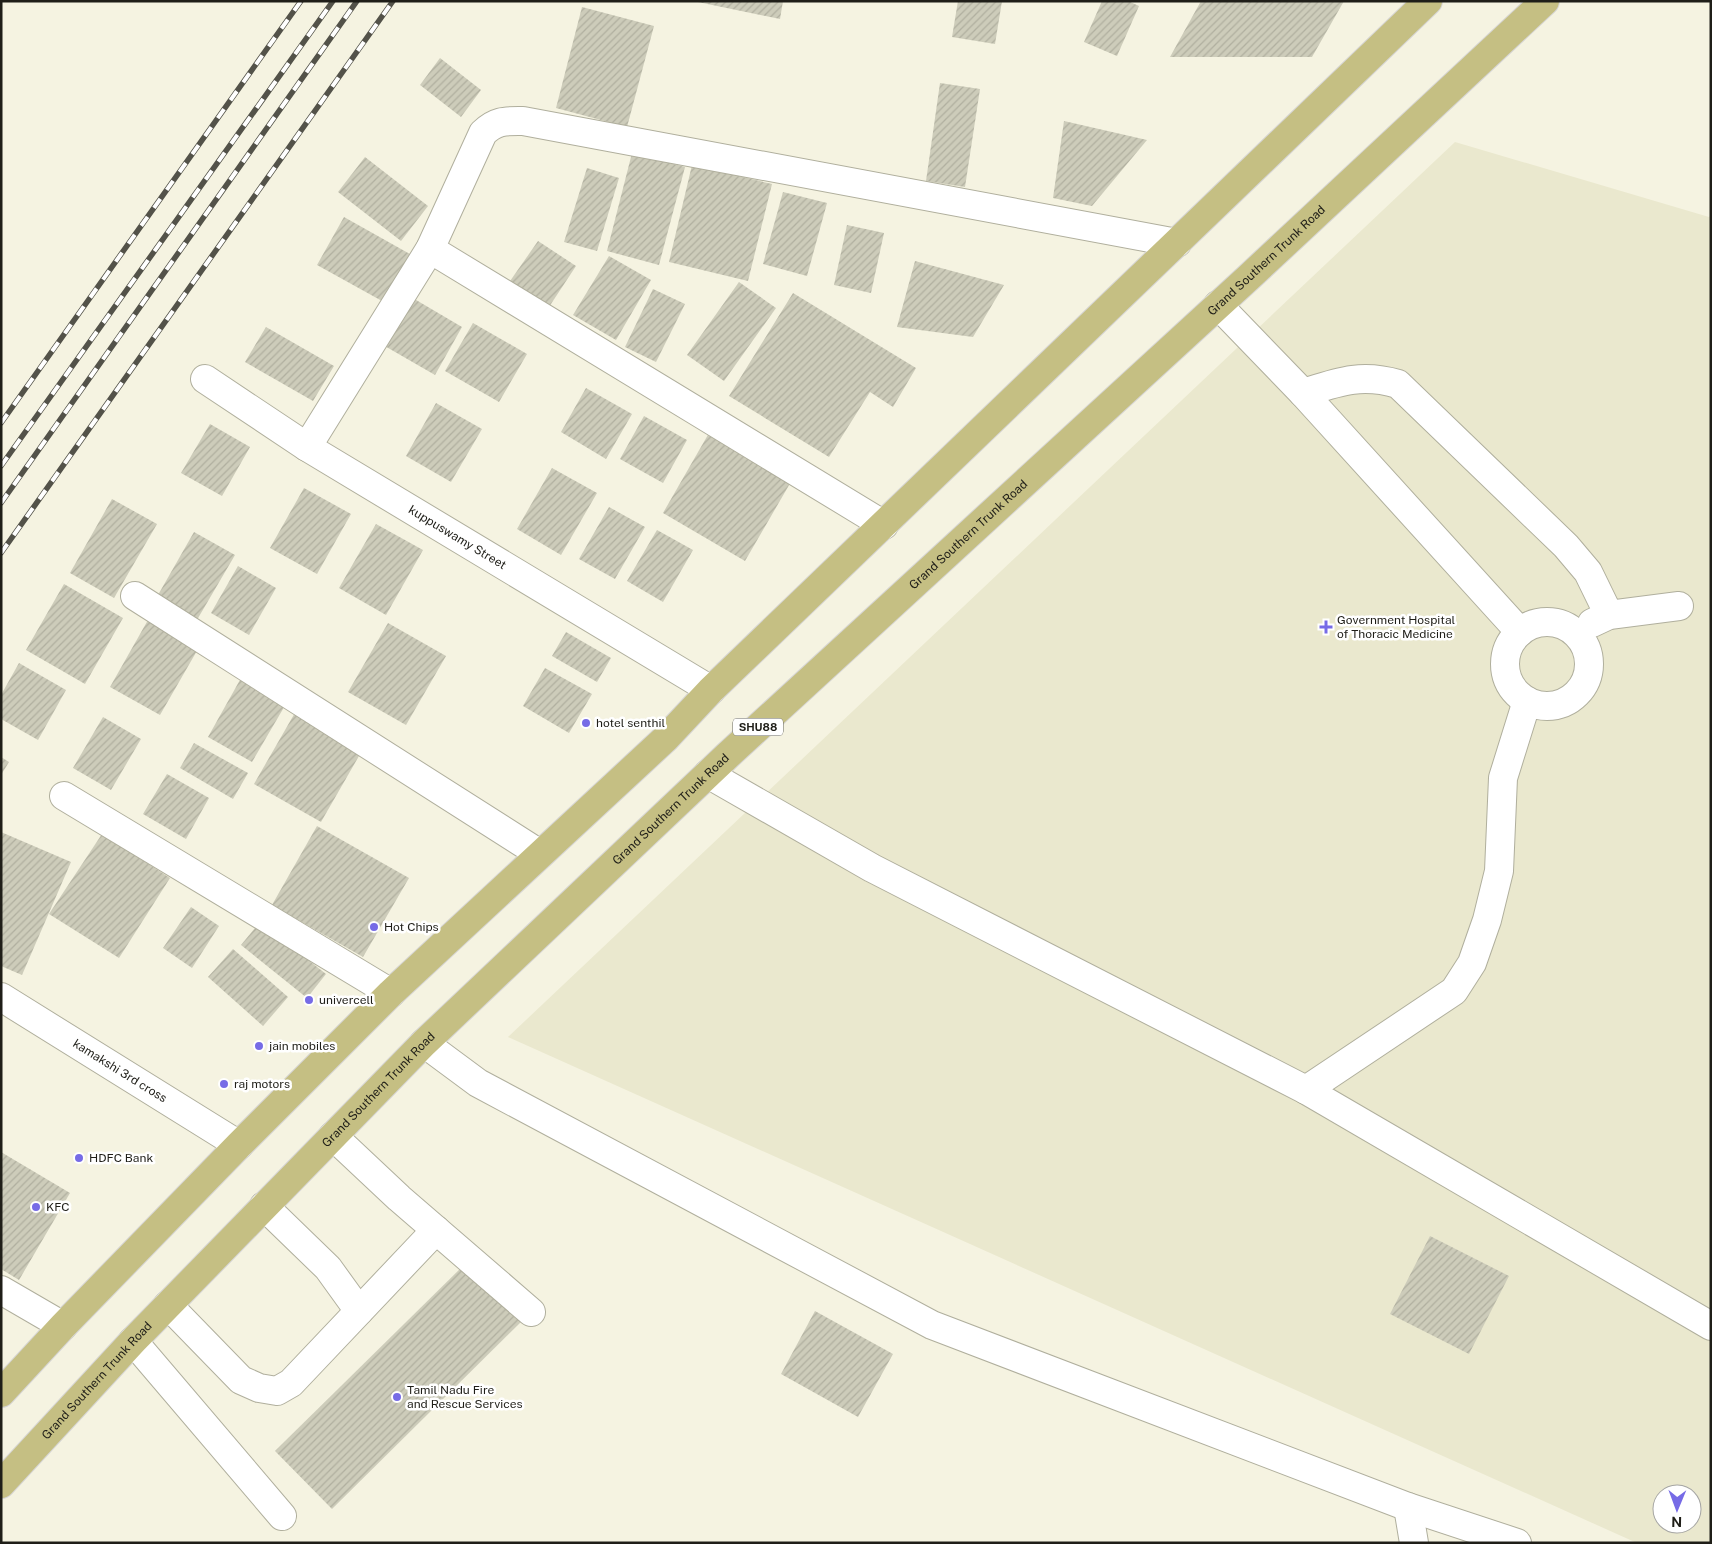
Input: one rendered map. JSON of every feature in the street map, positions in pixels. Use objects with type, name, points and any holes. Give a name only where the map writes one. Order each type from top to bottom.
[{"type":"main road","points":[[1,1393],[63,1326],[239,1145],[391,994],[666,738],[711,690],[1428,1]]},
{"type":"main road","name":"Grand Southern Trunk Road","points":[[1,1484],[168,1305],[424,1043],[708,774],[1545,1]]},
{"type":"street","points":[[307,447],[430,249],[483,133],[491,124],[504,121],[523,121],[1177,243]]},
{"type":"street","points":[[430,249],[884,525]]},
{"type":"street","points":[[1218,305],[1303,393],[1520,632]]},
{"type":"street","points":[[1303,393],[1336,382],[1363,378],[1382,379],[1398,384],[1566,546],[1588,572],[1609,615]]},
{"type":"street","name":"kuppuswamy Street","points":[[205,379],[307,447],[711,690]]},
{"type":"street","points":[[136,596],[540,854]]},
{"type":"street","points":[[1572,631],[1609,615],[1679,606]]},
{"type":"street","points":[[1545,623],[1560,625],[1572,631],[1582,641],[1588,654],[1589,668],[1586,681],[1578,693],[1567,702],[1553,706],[1540,706],[1527,701],[1516,692],[1509,682],[1506,669],[1506,655],[1512,642],[1520,632],[1532,625],[1545,623]]},
{"type":"street","points":[[1306,1090],[1454,991],[1472,963],[1487,920],[1499,871],[1503,778],[1527,701]]},
{"type":"street","points":[[708,774],[872,868],[1306,1090],[1711,1326]]},
{"type":"street","points":[[64,796],[391,994]]},
{"type":"street","name":"kamakshi 3rd cross","points":[[1,997],[239,1145]]},
{"type":"street","points":[[424,1043],[478,1083],[932,1325],[1408,1507],[1517,1543]]},
{"type":"street","points":[[333,1136],[436,1230],[531,1312]]},
{"type":"street","points":[[264,1206],[328,1268],[359,1311]]},
{"type":"street","points":[[168,1305],[223,1364],[241,1380],[259,1388],[277,1391],[291,1383],[436,1230]]},
{"type":"street","points":[[1,1290],[63,1326]]},
{"type":"street","points":[[134,1341],[282,1516]]},
{"type":"street","points":[[1408,1507],[1414,1543]]},
{"type":"shaded area","name":"Government Hospital of Thoracic Medicine","points":[[1455,142],[1709,217],[1711,215],[1711,1543],[1637,1543],[508,1037]]},
{"type":"building","points":[[693,1],[783,1],[780,19]]},
{"type":"building","points":[[958,1],[1002,1],[995,44],[952,37]]},
{"type":"building","points":[[1102,1],[1128,1],[1139,6],[1117,56],[1084,42]]},
{"type":"building","points":[[1201,1],[1344,1],[1312,57],[1170,57]]},
{"type":"building","points":[[582,7],[654,26],[627,127],[556,108]]},
{"type":"building","points":[[440,58],[481,90],[461,117],[420,85]]},
{"type":"building","points":[[940,83],[980,89],[965,187],[926,181]]},
{"type":"building","points":[[1064,121],[1147,140],[1092,206],[1053,198]]},
{"type":"building","points":[[632,153],[685,167],[659,265],[607,251]]},
{"type":"building","points":[[365,157],[428,206],[401,241],[338,192]]},
{"type":"building","points":[[692,165],[772,184],[748,281],[669,262]]},
{"type":"building","points":[[587,168],[619,178],[597,251],[564,242]]},
{"type":"building","points":[[783,192],[827,203],[807,276],[763,264]]},
{"type":"building","points":[[344,217],[417,258],[391,306],[317,265]]},
{"type":"building","points":[[847,225],[884,233],[871,293],[834,285]]},
{"type":"building","points":[[538,241],[576,266],[547,310],[508,284]]},
{"type":"building","points":[[609,256],[651,280],[616,340],[573,315]]},
{"type":"building","points":[[915,261],[1004,285],[973,337],[897,327]]},
{"type":"building","points":[[739,282],[776,308],[724,381],[687,355]]},
{"type":"building","points":[[653,289],[685,304],[656,362],[625,347]]},
{"type":"building","points":[[793,293],[916,368],[893,407],[870,392],[829,457],[729,396]]},
{"type":"building","points":[[411,297],[462,327],[435,375],[383,345]]},
{"type":"building","points":[[473,323],[527,354],[499,402],[445,371]]},
{"type":"building","points":[[266,327],[334,366],[313,401],[245,362]]},
{"type":"building","points":[[586,388],[632,414],[606,459],[561,432]]},
{"type":"building","points":[[436,403],[482,429],[451,482],[406,456]]},
{"type":"building","points":[[644,416],[687,440],[663,483],[620,459]]},
{"type":"building","points":[[210,424],[250,447],[222,496],[181,473]]},
{"type":"building","points":[[709,433],[792,480],[745,561],[663,513]]},
{"type":"building","points":[[552,468],[597,493],[561,555],[517,529]]},
{"type":"building","points":[[304,488],[351,514],[317,574],[270,548]]},
{"type":"building","points":[[112,499],[157,524],[114,598],[70,573]]},
{"type":"building","points":[[609,507],[645,527],[615,579],[579,559]]},
{"type":"building","points":[[376,524],[423,550],[386,615],[339,588]]},
{"type":"building","points":[[657,530],[693,550],[663,602],[627,581]]},
{"type":"building","points":[[194,532],[235,555],[194,625],[154,602]]},
{"type":"building","points":[[238,566],[276,588],[249,635],[211,613]]},
{"type":"building","points":[[64,584],[123,618],[85,684],[26,650]]},
{"type":"building","points":[[148,620],[198,649],[160,715],[110,687]]},
{"type":"building","points":[[388,623],[446,656],[406,725],[348,692]]},
{"type":"building","points":[[566,632],[611,658],[597,682],[552,656]]},
{"type":"building","points":[[19,663],[66,690],[38,740],[1,719],[1,695]]},
{"type":"building","points":[[545,668],[592,694],[569,733],[523,706]]},
{"type":"building","points":[[245,671],[290,697],[252,762],[208,737]]},
{"type":"building","points":[[296,711],[363,749],[321,822],[254,784]]},
{"type":"building","points":[[103,717],[141,739],[111,790],[73,768]]},
{"type":"building","points":[[194,743],[248,773],[233,799],[180,768]]},
{"type":"building","points":[[1,757],[9,762],[1,775]]},
{"type":"building","points":[[167,774],[209,798],[186,839],[143,814]]},
{"type":"building","points":[[317,826],[409,878],[363,957],[272,905]]},
{"type":"building","points":[[1,832],[71,862],[22,975],[1,966]]},
{"type":"building","points":[[102,834],[170,878],[119,958],[49,914]]},
{"type":"building","points":[[191,907],[219,926],[192,968],[163,948]]},
{"type":"building","points":[[260,922],[326,974],[307,998],[241,945]]},
{"type":"building","points":[[233,949],[288,997],[263,1026],[208,977]]},
{"type":"building","points":[[1,1152],[70,1193],[19,1280],[1,1269]]},
{"type":"building","points":[[1430,1236],[1509,1276],[1469,1354],[1390,1314]]},
{"type":"building","points":[[466,1263],[523,1320],[332,1509],[275,1451]]},
{"type":"building","points":[[815,1311],[893,1354],[858,1417],[781,1374]]},
{"type":"railway","points":[[1,423],[301,1]]},
{"type":"railway","points":[[1,466],[333,1]]},
{"type":"railway","points":[[1,503],[357,1]]},
{"type":"railway","points":[[1,553],[393,1]]},
{"type":"place","name":"Government Hospital of Thoracic Medicine","points":[[1326,627]]},
{"type":"place","name":"hotel senthil","points":[[586,723]]},
{"type":"place","name":"Hot Chips","points":[[374,927]]},
{"type":"place","name":"univercell","points":[[309,1000]]},
{"type":"place","name":"jain mobiles","points":[[259,1046]]},
{"type":"place","name":"raj motors","points":[[224,1084]]},
{"type":"place","name":"HDFC Bank","points":[[79,1158]]},
{"type":"place","name":"KFC","points":[[36,1207]]},
{"type":"place","name":"Tamil Nadu Fire and Rescue Services","points":[[397,1397]]}]
